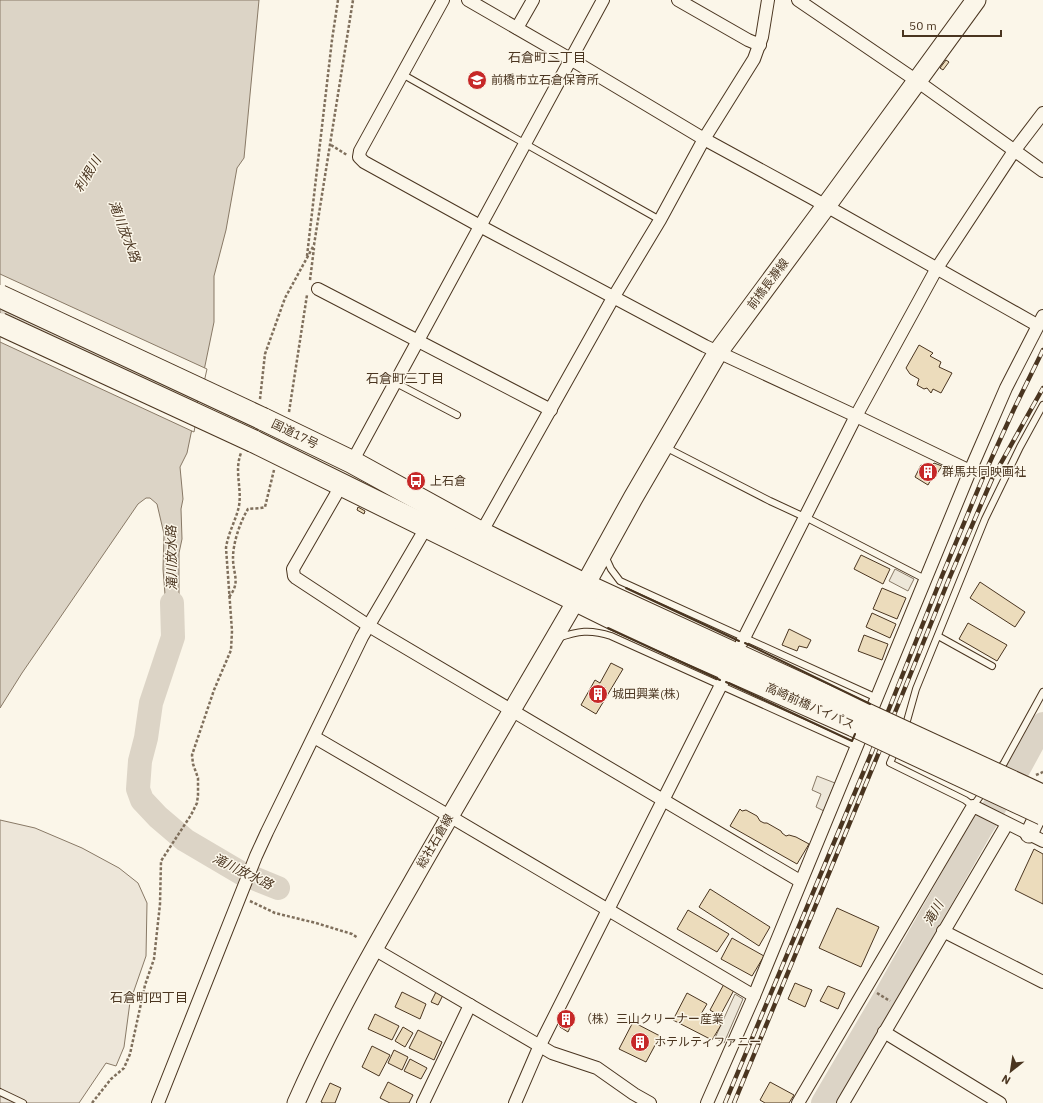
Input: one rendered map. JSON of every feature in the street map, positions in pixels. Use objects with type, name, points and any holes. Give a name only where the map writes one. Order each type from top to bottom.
[{"type":"highway","name":"国道17号","points":[[0,296],[263,418],[352,462],[482,533],[580,593]]},
{"type":"highway","name":"国道17号","points":[[0,324],[253,441],[427,526],[580,593]]},
{"type":"highway","name":"高崎前橋バイパス","points":[[580,593],[612,618],[1043,796]]},
{"type":"highway","name":"高崎前橋バイパス","points":[[858,719],[1043,814]]},
{"type":"main road","name":"前橋長瀞線","points":[[580,593],[718,352],[976,0]]},
{"type":"main road","name":"総社石倉線","points":[[296,1103],[314,1061],[374,948],[580,593]]},
{"type":"main road","points":[[1036,837],[1043,805]]},
{"type":"street","points":[[443,0],[360,151],[359,157],[364,162],[614,298],[718,352],[970,471]]},
{"type":"street","points":[[468,0],[704,139],[937,268],[1040,321],[1006,388],[970,471],[800,881],[754,996],[707,1103]]},
{"type":"street","points":[[517,28],[533,0]]},
{"type":"street","points":[[352,462],[572,60],[603,0]]},
{"type":"street","points":[[678,0],[748,40],[760,45]]},
{"type":"street","points":[[482,533],[614,298],[660,220],[704,139],[754,59],[760,45],[768,0]]},
{"type":"street","points":[[798,0],[917,81],[1043,171]]},
{"type":"street","points":[[743,640],[856,416],[937,268],[1014,151],[1043,113]]},
{"type":"street","points":[[311,289],[551,410]]},
{"type":"street","points":[[342,484],[293,570],[296,578],[369,626],[800,881]]},
{"type":"street","points":[[158,1103],[256,856],[362,637],[427,526]]},
{"type":"street","points":[[515,1103],[540,1045],[662,800],[722,684]]},
{"type":"street","points":[[314,737],[754,996]]},
{"type":"street","points":[[798,1103],[976,808],[1036,837]]},
{"type":"street","points":[[843,1103],[1005,822]]},
{"type":"street","points":[[943,931],[1043,982]]},
{"type":"street","points":[[374,948],[560,1056],[597,1068],[634,1094],[650,1103]]},
{"type":"street","points":[[423,1103],[470,1005]]},
{"type":"street","points":[[884,1032],[1000,1103]]},
{"type":"lane","points":[[402,74],[660,220]]},
{"type":"lane","points":[[396,383],[457,415]]},
{"type":"lane","points":[[902,736],[908,722],[916,689],[985,519],[1043,405]]},
{"type":"lane","points":[[663,446],[925,579]]},
{"type":"lane","points":[[603,551],[611,569],[620,581],[743,640],[877,698]]},
{"type":"lane","points":[[554,639],[580,631],[604,633],[722,684],[856,747]]},
{"type":"lane","points":[[938,636],[992,666]]},
{"type":"lane","points":[[899,742],[890,763],[965,800],[976,808],[1004,763],[1043,692]]},
{"type":"lane","points":[[0,1092],[23,1103]]},
{"type":"path","points":[[306,259],[338,0]]},
{"type":"path","points":[[330,145],[338,150]]},
{"type":"path","points":[[289,412],[311,289],[314,245]]},
{"type":"path","points":[[229,597],[236,585],[233,553],[240,525],[248,509],[261,509],[265,507],[274,470]]},
{"type":"path","points":[[92,1103],[111,1078],[124,1068],[130,1054],[145,985],[154,959],[160,904],[161,861],[191,815]]},
{"type":"path","points":[[242,893],[275,913],[352,934],[358,938]]},
{"type":"path","points":[[871,990],[895,1004]]},
{"type":"shaded area","points":[[895,569],[914,579],[908,591],[889,581]]},
{"type":"shaded area","points":[[817,776],[835,783],[824,811],[816,807],[821,794],[812,790]]},
{"type":"shaded area","points":[[0,820],[35,828],[82,848],[119,868],[138,883],[147,903],[146,956],[130,1002],[124,1047],[116,1066],[106,1063],[79,1103],[0,1103]]},
{"type":"shaded area","points":[[735,994],[743,999],[724,1043],[715,1038]]},
{"type":"water","name":"利根川","points":[[0,0],[259,0],[244,158],[237,168],[226,230],[214,276],[214,322],[187,453],[180,467],[183,499],[181,509],[182,539],[179,553],[179,628],[173,637],[166,607],[163,569],[164,534],[157,504],[150,498],[146,498],[138,504],[22,673],[0,708]]},
{"type":"pier","points":[[0,274],[207,369],[200,400],[0,309]]},
{"type":"pier","points":[[0,313],[199,405],[194,432],[0,342]]},
{"type":"building","points":[[946,60],[949,62],[943,70],[940,68]]},
{"type":"building","points":[[919,345],[933,353],[930,356],[941,362],[939,367],[952,373],[941,393],[933,389],[931,393],[927,388],[924,389],[917,385],[919,379],[910,374],[906,368]]},
{"type":"building","name":"群馬共同映画社","points":[[934,463],[942,466],[936,475],[934,474],[928,485],[915,477],[921,465],[929,469]]},
{"type":"building","points":[[413,477],[421,481],[419,484],[412,480]]},
{"type":"building","points":[[358,507],[365,511],[364,514],[357,510]]},
{"type":"building","points":[[861,555],[890,569],[883,584],[854,569]]},
{"type":"building","points":[[980,582],[1025,612],[1015,627],[970,598]]},
{"type":"building","points":[[882,588],[906,598],[897,619],[873,609]]},
{"type":"building","points":[[872,613],[896,624],[890,638],[866,627]]},
{"type":"building","points":[[968,623],[1007,645],[997,661],[959,639]]},
{"type":"building","points":[[789,629],[811,640],[807,648],[799,646],[797,651],[782,645]]},
{"type":"building","points":[[864,635],[888,644],[882,660],[858,651]]},
{"type":"building","name":"城田興業(株)","points":[[611,663],[623,669],[596,714],[581,705],[595,680],[600,683]]},
{"type":"building","points":[[740,809],[742,811],[746,810],[757,816],[760,821],[767,823],[781,831],[786,836],[789,835],[796,837],[809,844],[797,864],[730,826]]},
{"type":"building","points":[[1034,849],[1043,854],[1043,904],[1015,890]]},
{"type":"building","points":[[710,889],[770,927],[759,946],[699,907]]},
{"type":"building","points":[[837,908],[879,927],[861,967],[819,948]]},
{"type":"building","points":[[688,910],[729,934],[717,952],[677,929]]},
{"type":"building","points":[[732,938],[764,956],[752,976],[721,959]]},
{"type":"building","points":[[795,983],[812,990],[805,1007],[788,999]]},
{"type":"building","points":[[724,984],[734,990],[720,1016],[710,1010]]},
{"type":"building","points":[[828,986],[845,993],[838,1009],[820,1001]]},
{"type":"building","points":[[402,992],[426,1004],[420,1019],[395,1007]]},
{"type":"building","points":[[436,992],[443,995],[438,1005],[431,1002]]},
{"type":"building","points":[[687,993],[707,1004],[701,1014],[721,1025],[712,1040],[673,1020]]},
{"type":"building","name":"（株）三山クリーナー産業","points":[[562,1010],[575,1017],[568,1032],[560,1027],[557,1021]]},
{"type":"building","points":[[375,1014],[399,1026],[392,1040],[368,1029]]},
{"type":"building","name":"ホテルティファニー","points":[[633,1022],[660,1036],[646,1062],[619,1049]]},
{"type":"building","points":[[403,1027],[413,1033],[405,1047],[395,1041]]},
{"type":"building","points":[[418,1030],[442,1042],[434,1060],[409,1048]]},
{"type":"building","points":[[372,1046],[390,1055],[379,1076],[362,1067]]},
{"type":"building","points":[[394,1050],[408,1057],[402,1070],[388,1063]]},
{"type":"building","points":[[410,1059],[427,1068],[421,1079],[404,1071]]},
{"type":"building","points":[[388,1082],[413,1095],[409,1103],[390,1103],[380,1098]]},
{"type":"building","points":[[770,1082],[794,1095],[789,1103],[765,1103],[760,1100]]},
{"type":"building","points":[[330,1083],[341,1088],[335,1103],[323,1103],[321,1102]]},
{"type":"waterway","name":"滝川放水路","points":[[172,603],[173,637],[151,703],[146,738],[140,761],[138,789],[142,800],[158,817],[185,840],[241,873],[278,888]]},
{"type":"waterway","name":"滝川","points":[[823,1103],[981,828],[1019,768],[1043,724]]},
{"type":"railway","points":[[725,1103],[871,754],[984,475],[1043,350]]},
{"type":"railway","points":[[734,1103],[949,579],[992,479],[1043,388]]},
{"type":"wall","points":[[626,588],[739,641]]},
{"type":"wall","points":[[608,628],[720,680]]},
{"type":"wall","points":[[745,643],[870,704]]},
{"type":"wall","points":[[726,682],[852,741],[855,734]]},
{"type":"place","name":"前橋市立石倉保育所","points":[[477,80]]},
{"type":"place","name":"群馬共同映画社","points":[[928,472]]},
{"type":"place","name":"上石倉","points":[[416,481]]},
{"type":"place","name":"城田興業(株)","points":[[598,694]]},
{"type":"place","name":"（株）三山クリーナー産業","points":[[566,1019]]},
{"type":"place","name":"ホテルティファニー","points":[[640,1042]]},
{"type":"district","name":"石倉町二丁目","points":[[547,57]]},
{"type":"district","name":"石倉町三丁目","points":[[405,378]]},
{"type":"district","name":"石倉町四丁目","points":[[149,997]]}]
